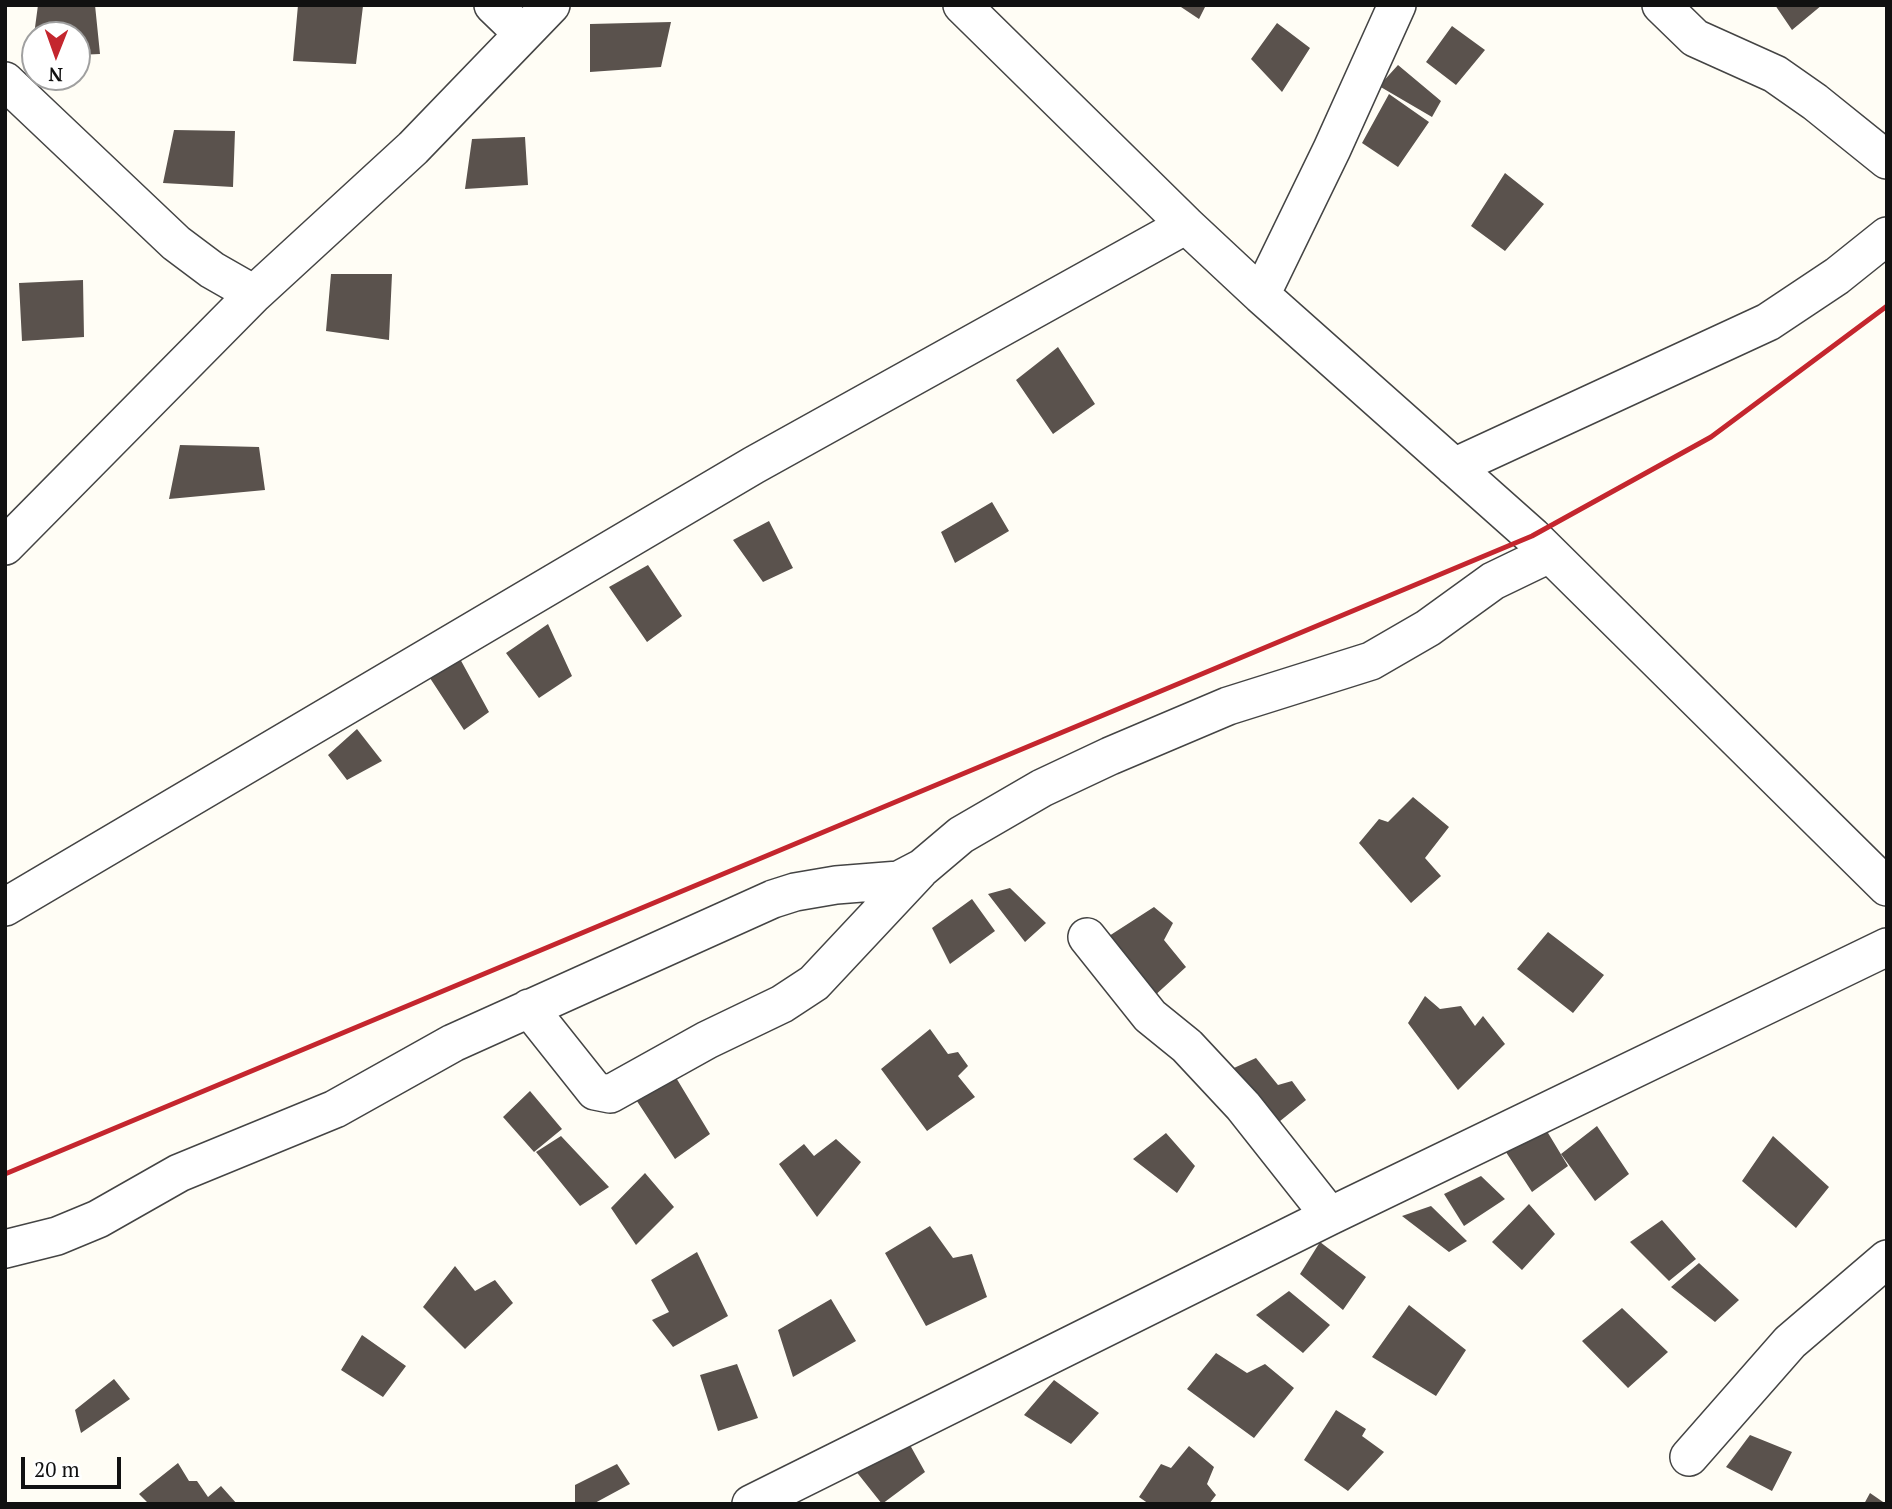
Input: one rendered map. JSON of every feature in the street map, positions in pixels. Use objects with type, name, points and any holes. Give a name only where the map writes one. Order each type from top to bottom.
[{"type":"street","points":[[493,5],[523,34]]},
{"type":"street","points":[[5,546],[254,295],[413,148],[551,5]]},
{"type":"street","points":[[962,5],[1186,225],[1549,554],[1887,887]]},
{"type":"street","points":[[1261,295],[1332,149],[1397,5]]},
{"type":"street","points":[[1661,5],[1695,38],[1775,74],[1815,102],[1887,160]]},
{"type":"street","points":[[5,81],[176,243],[212,270],[254,295]]},
{"type":"street","points":[[5,907],[754,465],[1186,225]]},
{"type":"street","points":[[1454,467],[1639,384],[1768,322],[1837,276],[1887,236]]},
{"type":"street","points":[[529,1008],[595,1091],[610,1094],[706,1040],[804,991],[922,868],[961,835],[1042,789],[1110,756],[1228,706],[1286,690],[1371,661],[1428,628],[1493,581],[1549,554]]},
{"type":"street","points":[[5,1249],[57,1236],[98,1219],[179,1173],[335,1109],[453,1043],[773,899],[836,885],[899,880],[922,868]]},
{"type":"street","points":[[1087,937],[1150,1016],[1187,1046],[1243,1106],[1330,1216]]},
{"type":"street","points":[[751,1504],[1330,1216],[1887,947]]},
{"type":"street","points":[[1689,1457],[1790,1342],[1887,1259]]},
{"type":"building","points":[[38,5],[95,5],[100,54],[91,54],[91,21],[36,21]]},
{"type":"building","points":[[298,5],[363,6],[356,64],[293,61]]},
{"type":"building","points":[[1178,5],[1206,5],[1199,19]]},
{"type":"building","points":[[1775,5],[1822,5],[1792,30]]},
{"type":"building","points":[[671,22],[661,67],[590,72],[590,24]]},
{"type":"building","points":[[1277,23],[1310,48],[1282,92],[1251,59]]},
{"type":"building","points":[[1452,26],[1485,50],[1456,85],[1426,62]]},
{"type":"building","points":[[1398,65],[1441,101],[1432,117],[1379,86]]},
{"type":"building","points":[[1389,94],[1429,122],[1398,167],[1362,143]]},
{"type":"building","points":[[174,130],[235,131],[233,187],[163,183]]},
{"type":"building","points":[[525,137],[528,185],[465,189],[472,139]]},
{"type":"building","points":[[1505,173],[1544,204],[1505,251],[1471,226]]},
{"type":"building","points":[[331,274],[392,274],[389,340],[326,331]]},
{"type":"building","points":[[83,280],[84,337],[22,341],[19,283]]},
{"type":"building","points":[[1058,347],[1095,404],[1053,434],[1016,380]]},
{"type":"building","points":[[180,445],[259,447],[265,490],[169,499]]},
{"type":"building","points":[[992,502],[1009,531],[955,563],[941,532]]},
{"type":"building","points":[[769,521],[793,568],[763,582],[733,540]]},
{"type":"building","points":[[648,565],[682,616],[647,642],[609,587]]},
{"type":"building","points":[[548,624],[572,676],[539,698],[506,653]]},
{"type":"building","points":[[459,657],[489,712],[464,730],[428,675]]},
{"type":"building","points":[[357,729],[382,761],[347,780],[328,755]]},
{"type":"building","points":[[1413,797],[1449,827],[1425,858],[1441,876],[1411,903],[1359,843],[1379,819],[1388,822]]},
{"type":"building","points":[[1010,888],[1046,923],[1025,942],[988,894]]},
{"type":"building","points":[[972,899],[995,931],[950,964],[932,928]]},
{"type":"building","points":[[1154,907],[1173,923],[1164,940],[1186,967],[1152,998],[1109,936]]},
{"type":"building","points":[[1548,932],[1604,975],[1573,1013],[1517,969]]},
{"type":"building","points":[[1425,996],[1440,1009],[1461,1006],[1475,1026],[1483,1016],[1505,1044],[1458,1090],[1408,1023]]},
{"type":"building","points":[[930,1029],[948,1054],[958,1052],[968,1066],[958,1076],[975,1097],[927,1131],[881,1069]]},
{"type":"building","points":[[1256,1058],[1278,1085],[1292,1081],[1306,1100],[1269,1130],[1225,1072]]},
{"type":"building","points":[[672,1071],[710,1134],[675,1159],[629,1089]]},
{"type":"building","points":[[530,1091],[562,1129],[534,1152],[503,1117]]},
{"type":"building","points":[[1542,1123],[1568,1166],[1532,1192],[1502,1146]]},
{"type":"building","points":[[1597,1126],[1629,1174],[1595,1201],[1561,1154]]},
{"type":"building","points":[[1166,1133],[1195,1166],[1177,1193],[1133,1159]]},
{"type":"building","points":[[561,1136],[609,1187],[580,1206],[536,1152]]},
{"type":"building","points":[[1773,1136],[1829,1187],[1796,1228],[1742,1181]]},
{"type":"building","points":[[836,1139],[861,1162],[817,1217],[779,1164],[804,1144],[814,1156]]},
{"type":"building","points":[[645,1173],[674,1207],[636,1245],[611,1208]]},
{"type":"building","points":[[1481,1176],[1505,1199],[1464,1226],[1444,1194]]},
{"type":"building","points":[[1529,1204],[1555,1234],[1522,1270],[1492,1242]]},
{"type":"building","points":[[1431,1206],[1467,1241],[1449,1252],[1402,1216]]},
{"type":"building","points":[[1662,1220],[1696,1259],[1669,1281],[1630,1242]]},
{"type":"building","points":[[930,1226],[953,1258],[972,1254],[987,1297],[926,1326],[885,1253]]},
{"type":"building","points":[[1320,1242],[1366,1277],[1343,1310],[1300,1274]]},
{"type":"building","points":[[697,1252],[728,1316],[673,1347],[652,1320],[669,1312],[651,1280]]},
{"type":"building","points":[[1699,1263],[1739,1300],[1715,1322],[1671,1287]]},
{"type":"building","points":[[455,1266],[475,1291],[495,1280],[513,1303],[465,1349],[423,1307]]},
{"type":"building","points":[[1289,1291],[1330,1325],[1303,1353],[1256,1315]]},
{"type":"building","points":[[831,1299],[856,1341],[793,1377],[778,1330]]},
{"type":"building","points":[[1409,1305],[1466,1350],[1436,1396],[1372,1357]]},
{"type":"building","points":[[1622,1308],[1668,1352],[1628,1388],[1582,1341]]},
{"type":"building","points":[[362,1335],[406,1366],[383,1397],[341,1370]]},
{"type":"building","points":[[1216,1353],[1247,1373],[1265,1364],[1294,1388],[1254,1438],[1187,1389]]},
{"type":"building","points":[[737,1364],[758,1418],[718,1431],[700,1375]]},
{"type":"building","points":[[114,1379],[130,1399],[81,1433],[75,1410]]},
{"type":"building","points":[[1054,1380],[1099,1413],[1071,1444],[1024,1415]]},
{"type":"building","points":[[1336,1410],[1366,1429],[1362,1436],[1384,1452],[1348,1491],[1304,1460]]},
{"type":"building","points":[[1750,1435],[1792,1452],[1772,1491],[1726,1467]]},
{"type":"building","points":[[905,1436],[925,1472],[882,1504],[851,1465]]},
{"type":"building","points":[[1189,1446],[1214,1467],[1207,1484],[1216,1495],[1209,1504],[1149,1504],[1139,1497],[1161,1464],[1171,1468]]},
{"type":"building","points":[[178,1463],[189,1481],[197,1481],[208,1497],[221,1486],[237,1504],[149,1504],[139,1494]]},
{"type":"building","points":[[617,1464],[630,1484],[593,1504],[575,1504],[575,1485]]},
{"type":"building","points":[[1870,1493],[1886,1504],[1864,1504]]},
{"type":"railway","points":[[5,1174],[1532,536],[1711,437],[1887,306]]}]
